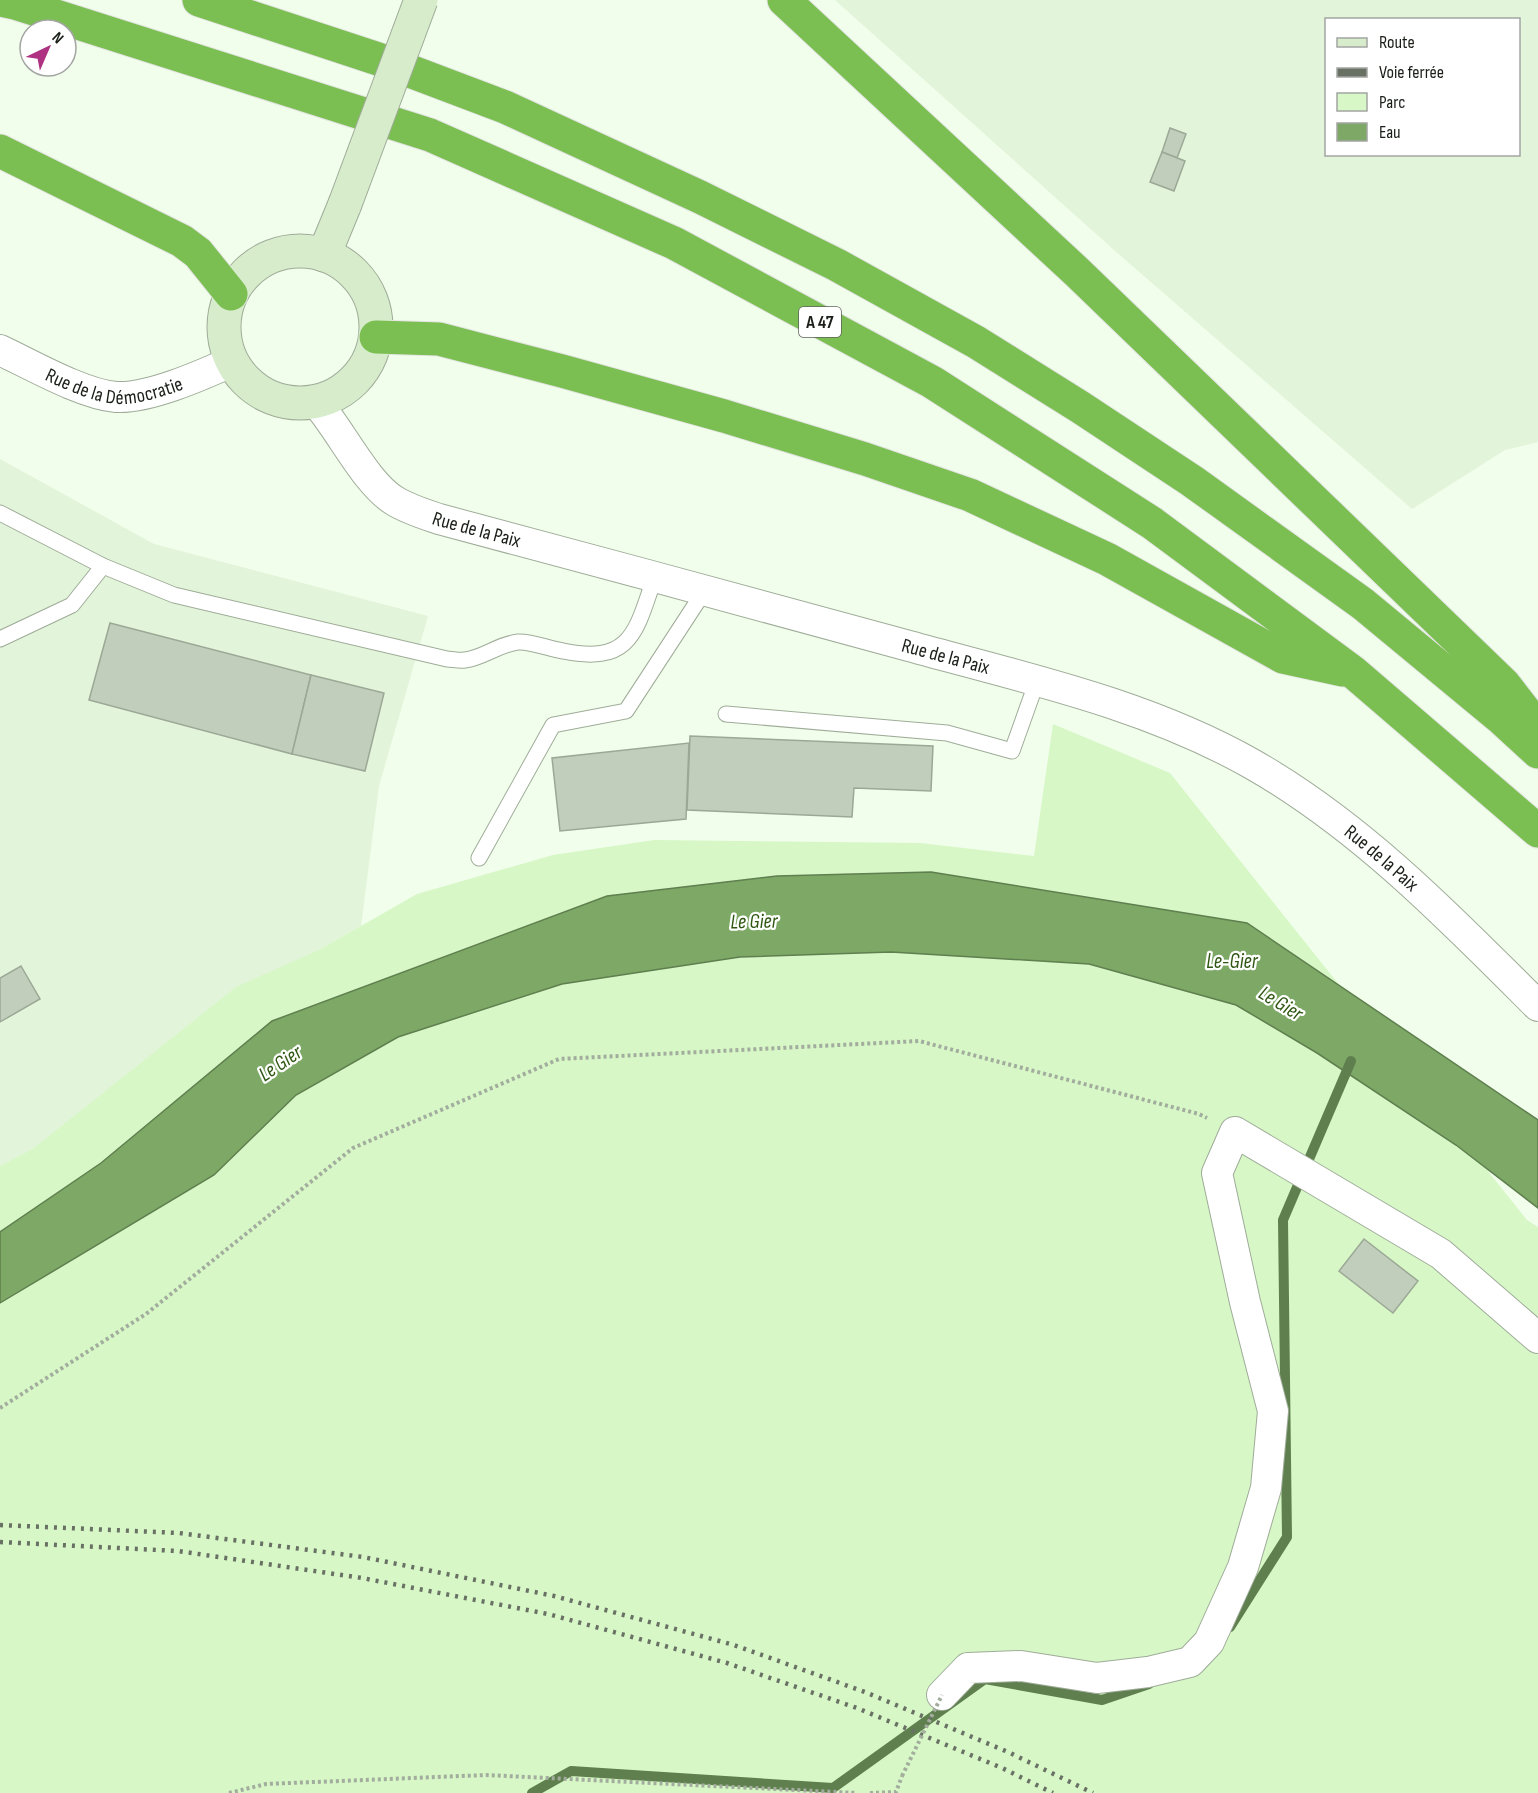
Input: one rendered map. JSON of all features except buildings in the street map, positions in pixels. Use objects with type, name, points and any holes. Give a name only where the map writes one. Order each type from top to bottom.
[{"type":"highway","name":"A 47","points":[[0,0],[430,135],[674,243],[932,382],[1152,523],[1353,672],[1538,831]]},
{"type":"highway","points":[[199,0],[378,59],[505,107],[700,197],[816,254],[976,342],[1192,481],[1363,604],[1502,719],[1538,752]]},
{"type":"highway","points":[[784,0],[1078,273],[1504,684],[1538,728]]},
{"type":"highway","points":[[0,152],[182,240],[198,253],[231,294]]},
{"type":"highway","points":[[376,337],[439,339],[561,371],[865,459],[970,495],[1107,559],[1283,657],[1353,672]]},
{"type":"main road","points":[[324,255],[421,0]]},
{"type":"main road","points":[[302,251],[324,255],[343,264],[359,278],[370,296],[376,316],[376,337],[370,360],[356,380],[338,394],[316,402],[291,404],[267,397],[246,382],[231,362],[224,328],[231,294],[252,268],[281,253],[302,251]]},
{"type":"street","name":"Rue de la Démocratie","points":[[0,350],[82,388],[117,397],[133,396],[188,380],[231,362]]},
{"type":"street","name":"Rue de la Paix","points":[[316,402],[329,416],[379,487],[394,501],[417,512],[1037,681],[1145,715],[1193,734],[1252,764],[1297,792],[1351,831],[1417,887],[1538,1006]]},
{"type":"street","points":[[942,1695],[968,1668],[1021,1666],[1097,1678],[1148,1672],[1190,1662],[1209,1642],[1243,1567],[1266,1488],[1273,1411],[1245,1302],[1217,1173],[1235,1132],[1441,1254],[1538,1338]]},
{"type":"lane","points":[[0,513],[103,566],[174,595],[447,659],[466,660],[519,642],[584,655],[610,652],[620,647],[636,630],[655,576]]},
{"type":"lane","points":[[0,639],[72,605],[103,566]]},
{"type":"lane","points":[[479,858],[553,724],[627,711],[705,590]]},
{"type":"lane","points":[[726,714],[946,733],[1012,751],[1037,681]]},
{"type":"path","points":[[0,1408],[146,1314],[353,1148],[559,1059],[919,1041],[1199,1114],[1235,1132]]},
{"type":"path","points":[[870,1793],[898,1792],[902,1776],[942,1695]]},
{"type":"path","points":[[229,1793],[266,1784],[486,1775],[857,1793]]},
{"type":"shaded area","points":[[835,0],[1538,0],[1538,442],[1505,450],[1412,509],[1114,250]]},
{"type":"shaded area","points":[[0,459],[154,544],[428,616],[379,786],[361,926],[319,950],[34,1148],[0,1166]]},
{"type":"green space","points":[[1053,724],[1170,773],[1527,1220],[1538,1227],[1538,1793],[0,1793],[0,1166],[34,1148],[236,987],[319,950],[417,894],[553,855],[654,840],[920,843],[1034,856]]},
{"type":"water","name":"Le-Gier","points":[[931,872],[1247,923],[1538,1120],[1538,1208],[1456,1145],[1317,1053],[1236,1005],[1089,964],[891,952],[740,957],[562,984],[398,1037],[296,1095],[214,1175],[0,1303],[0,1232],[101,1163],[272,1021],[607,896],[777,876]]},
{"type":"waterway","points":[[1230,1627],[1287,1537],[1283,1220],[1351,1061]]},
{"type":"waterway","points":[[532,1793],[571,1771],[833,1788],[985,1679],[1102,1700],[1149,1684]]},
{"type":"railway","points":[[0,1525],[179,1533],[363,1557],[554,1596],[734,1645],[865,1692],[1008,1752],[1093,1793]]},
{"type":"railway","points":[[0,1542],[178,1551],[362,1578],[548,1614],[727,1663],[857,1708],[1002,1768],[1053,1793]]},
{"type":"water label","name":"Le Gier","points":[[754,921]]},
{"type":"water label","name":"Le Gier","points":[[1281,1003]]},
{"type":"water label","name":"Le Gier","points":[[280,1063]]}]
